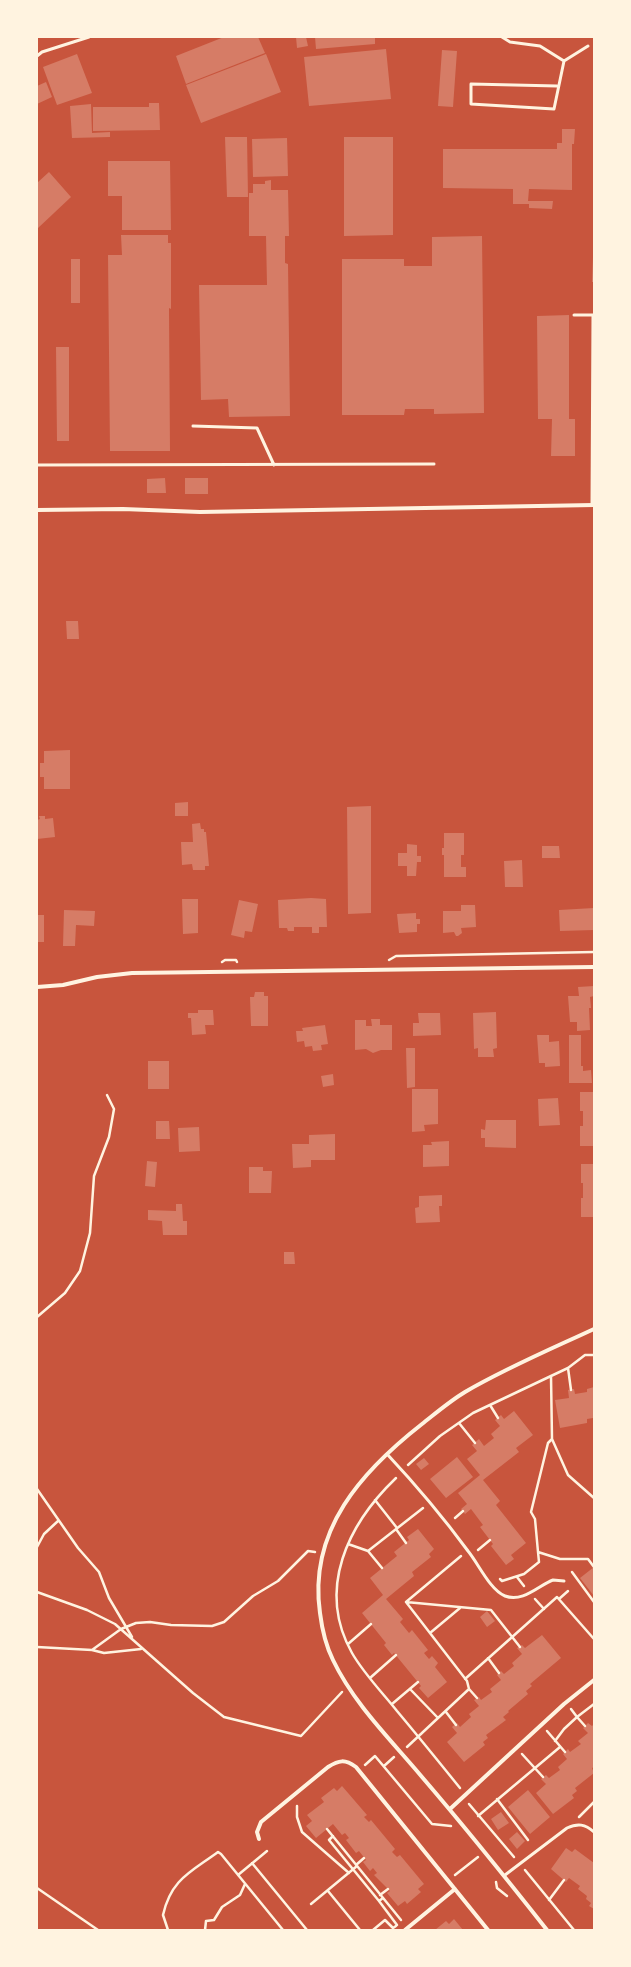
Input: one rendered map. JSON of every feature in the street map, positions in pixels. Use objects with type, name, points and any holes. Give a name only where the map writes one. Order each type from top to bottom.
[{"type":"street","points":[[37,510],[123,508],[200,512],[593,505]]},
{"type":"street","points":[[37,987],[63,985],[97,977],[132,973],[594,967]]},
{"type":"street","points":[[547,1930],[450,1809],[373,1720],[348,1686],[334,1662],[323,1634],[318,1592],[323,1552],[332,1526],[344,1503],[369,1472],[387,1454],[415,1430],[465,1392],[594,1328]]},
{"type":"street","points":[[450,1809],[564,1704],[594,1680]]},
{"type":"street","points":[[258,1840],[257,1832],[260,1822],[328,1767],[338,1762],[345,1761],[358,1770],[488,1930]]},
{"type":"street","points":[[405,1930],[455,1889]]},
{"type":"lane","points":[[37,56],[42,52],[89,37]]},
{"type":"lane","points":[[502,37],[510,42],[540,46],[564,61]]},
{"type":"lane","points":[[557,86],[471,84],[471,104],[554,109],[557,86],[564,61],[588,46]]},
{"type":"lane","points":[[574,315],[593,315],[593,505]]},
{"type":"lane","points":[[193,426],[257,428],[274,465]]},
{"type":"lane","points":[[37,465],[434,464]]},
{"type":"lane","points":[[387,1454],[403,1471],[468,1550],[484,1574],[505,1596],[531,1593],[553,1580],[564,1581]]},
{"type":"lane","points":[[504,1875],[567,1828],[577,1824],[587,1826],[594,1832]]},
{"type":"path","points":[[37,1317],[65,1293],[80,1271],[90,1233],[94,1176],[109,1137],[114,1109],[107,1095]]},
{"type":"path","points":[[574,1930],[520,1864],[478,1816],[470,1806],[465,1796],[370,1678],[348,1644],[340,1624],[337,1604],[340,1574],[348,1544],[363,1515],[407,1465],[428,1446],[459,1423],[490,1405],[568,1368],[585,1356],[594,1355]]},
{"type":"path","points":[[568,1368],[571,1390]]},
{"type":"path","points":[[551,1376],[552,1439],[568,1475],[594,1498]]},
{"type":"path","points":[[490,1405],[498,1418]]},
{"type":"path","points":[[459,1423],[474,1443]]},
{"type":"path","points":[[495,1573],[502,1581],[524,1574],[539,1562],[535,1519],[531,1512],[548,1444],[552,1439]]},
{"type":"path","points":[[407,1465],[412,1471]]},
{"type":"path","points":[[37,1489],[78,1548],[99,1572],[109,1598],[133,1639]]},
{"type":"path","points":[[375,1500],[406,1543]]},
{"type":"path","points":[[368,1551],[430,1503]]},
{"type":"path","points":[[453,1520],[463,1511]]},
{"type":"path","points":[[37,1547],[44,1534],[58,1521]]},
{"type":"path","points":[[477,1551],[490,1540]]},
{"type":"path","points":[[348,1544],[368,1551],[382,1568]]},
{"type":"path","points":[[472,1544],[482,1556]]},
{"type":"path","points":[[406,1602],[468,1550]]},
{"type":"path","points":[[92,1650],[121,1629],[136,1623],[150,1622],[212,1626],[224,1622],[253,1596],[278,1581],[308,1551],[323,1552]]},
{"type":"path","points":[[538,1552],[560,1559],[588,1560],[594,1567]]},
{"type":"path","points":[[572,1572],[594,1602]]},
{"type":"path","points":[[465,1679],[557,1597],[559,1599],[568,1591]]},
{"type":"path","points":[[37,1592],[87,1610],[121,1629],[133,1639],[141,1649],[224,1717],[301,1736],[348,1686]]},
{"type":"path","points":[[559,1599],[594,1639]]},
{"type":"path","points":[[406,1602],[491,1610],[520,1647]]},
{"type":"path","points":[[406,1602],[465,1679],[469,1689],[477,1698]]},
{"type":"path","points":[[430,1633],[461,1608]]},
{"type":"path","points":[[348,1644],[371,1624]]},
{"type":"path","points":[[37,1647],[92,1650],[104,1653],[141,1649]]},
{"type":"path","points":[[370,1678],[396,1655]]},
{"type":"path","points":[[488,1658],[499,1673]]},
{"type":"path","points":[[392,1704],[418,1682]]},
{"type":"path","points":[[410,1689],[438,1718]]},
{"type":"path","points":[[384,1766],[402,1752],[469,1689]]},
{"type":"path","points":[[555,1741],[564,1729],[594,1704]]},
{"type":"path","points":[[446,1712],[456,1725]]},
{"type":"path","points":[[573,1712],[585,1726]]},
{"type":"path","points":[[547,1732],[565,1752]]},
{"type":"path","points":[[478,1816],[560,1747]]},
{"type":"path","points":[[358,1770],[376,1756],[432,1824],[455,1827]]},
{"type":"path","points":[[525,1757],[543,1777]]},
{"type":"path","points":[[497,1799],[528,1840]]},
{"type":"path","points":[[298,1802],[297,1817],[302,1832],[349,1874]]},
{"type":"path","points":[[577,1824],[578,1817],[594,1802]]},
{"type":"path","points":[[327,1829],[400,1918]]},
{"type":"path","points":[[333,1836],[328,1840],[379,1901],[396,1926]]},
{"type":"path","points":[[448,1881],[479,1856],[474,1850]]},
{"type":"path","points":[[238,1875],[267,1851]]},
{"type":"path","points":[[168,1930],[163,1920],[164,1909],[172,1890],[188,1872],[218,1852],[283,1930]]},
{"type":"path","points":[[311,1904],[354,1870],[364,1858]]},
{"type":"path","points":[[252,1863],[307,1930]]},
{"type":"path","points":[[549,1900],[564,1880]]},
{"type":"path","points":[[205,1930],[206,1921],[214,1920],[222,1907],[237,1898],[245,1884]]},
{"type":"path","points":[[37,1888],[98,1930]]},
{"type":"path","points":[[379,1901],[381,1896],[388,1889]]},
{"type":"path","points":[[328,1891],[360,1930]]},
{"type":"path","points":[[373,1930],[385,1920],[393,1928],[407,1916]]},
{"type":"building","points":[[224,37],[258,37],[265,53],[186,84],[176,56]]},
{"type":"building","points":[[296,37],[306,37],[308,46],[297,48]]},
{"type":"building","points":[[315,37],[375,37],[375,44],[316,49]]},
{"type":"building","points":[[386,49],[391,99],[309,106],[304,57]]},
{"type":"building","points":[[442,50],[457,51],[453,107],[438,106]]},
{"type":"building","points":[[77,54],[92,93],[57,105],[43,67]]},
{"type":"building","points":[[266,54],[281,92],[201,123],[186,85]]},
{"type":"building","points":[[46,82],[52,97],[37,104],[37,86]]},
{"type":"building","points":[[149,103],[159,103],[160,130],[93,131],[93,107],[149,107]]},
{"type":"building","points":[[91,104],[92,133],[110,132],[110,137],[72,138],[70,106]]},
{"type":"building","points":[[562,129],[575,129],[574,144],[572,144],[572,190],[529,189],[528,201],[553,201],[552,209],[529,208],[529,204],[513,204],[513,189],[443,188],[443,149],[557,149],[557,143],[562,143]]},
{"type":"building","points":[[225,137],[247,137],[248,197],[227,197]]},
{"type":"building","points":[[344,137],[393,137],[393,235],[344,236]]},
{"type":"building","points":[[287,138],[288,176],[253,177],[252,139]]},
{"type":"building","points":[[108,161],[170,161],[171,230],[122,230],[122,196],[108,196]]},
{"type":"building","points":[[49,172],[71,197],[37,229],[37,183]]},
{"type":"building","points":[[271,180],[271,190],[288,190],[289,236],[285,236],[285,263],[288,264],[290,416],[229,417],[228,399],[201,400],[199,285],[267,285],[266,236],[249,236],[249,193],[253,193],[253,184],[265,184],[265,181]]},
{"type":"building","points":[[121,235],[168,235],[168,243],[171,243],[171,309],[169,308],[170,451],[110,451],[108,255],[122,255]]},
{"type":"building","points":[[482,236],[484,413],[434,414],[434,409],[405,409],[404,415],[342,415],[342,259],[404,259],[404,266],[432,266],[432,237]]},
{"type":"building","points":[[593,257],[594,282],[592,282]]},
{"type":"building","points":[[71,259],[80,259],[80,303],[71,303]]},
{"type":"building","points":[[569,315],[569,419],[575,419],[575,456],[551,456],[552,419],[538,419],[537,316]]},
{"type":"building","points":[[56,347],[69,347],[69,441],[57,441]]},
{"type":"building","points":[[165,478],[166,493],[147,493],[147,479]]},
{"type":"building","points":[[185,478],[208,478],[208,494],[185,494]]},
{"type":"building","points":[[66,621],[78,621],[79,639],[67,639]]},
{"type":"building","points":[[70,750],[70,789],[44,789],[44,777],[40,777],[40,763],[44,763],[44,751]]},
{"type":"building","points":[[188,802],[188,816],[175,816],[175,803]]},
{"type":"building","points":[[371,806],[371,913],[348,914],[347,807]]},
{"type":"building","points":[[39,816],[45,816],[45,819],[53,818],[55,837],[37,839],[37,820],[40,819]]},
{"type":"building","points":[[200,823],[201,829],[204,829],[204,832],[206,832],[209,866],[205,866],[205,870],[193,870],[192,864],[182,865],[181,842],[193,842],[192,824]]},
{"type":"building","points":[[444,833],[464,833],[464,855],[461,855],[461,867],[466,867],[466,877],[444,877],[444,855],[442,855],[442,848],[444,848]]},
{"type":"building","points":[[407,844],[417,845],[417,856],[421,856],[421,862],[417,862],[416,876],[407,876],[407,866],[398,866],[398,853],[407,853]]},
{"type":"building","points":[[542,846],[559,846],[560,858],[542,858]]},
{"type":"building","points":[[522,860],[523,887],[505,887],[504,861]]},
{"type":"building","points":[[311,898],[326,899],[327,927],[319,927],[319,933],[312,933],[312,927],[294,927],[294,931],[288,931],[287,928],[279,928],[278,900]]},
{"type":"building","points":[[182,899],[198,899],[198,933],[183,934]]},
{"type":"building","points":[[239,900],[258,904],[252,932],[245,931],[244,938],[231,935]]},
{"type":"building","points":[[461,905],[475,905],[476,927],[461,928],[462,933],[458,936],[456,936],[454,932],[443,933],[443,911],[461,911]]},
{"type":"building","points":[[594,908],[594,930],[560,931],[559,910]]},
{"type":"building","points":[[64,910],[95,911],[94,926],[76,925],[75,946],[63,946]]},
{"type":"building","points":[[416,913],[416,919],[420,919],[420,924],[417,924],[417,932],[399,933],[397,914]]},
{"type":"building","points":[[37,915],[44,915],[44,942],[37,942]]},
{"type":"building","points":[[594,986],[594,996],[590,997],[591,1008],[589,1008],[590,1030],[577,1031],[577,1022],[570,1022],[568,996],[579,996],[578,987]]},
{"type":"building","points":[[255,992],[264,992],[264,996],[268,996],[268,1026],[251,1026],[250,997],[254,997]]},
{"type":"building","points":[[198,1010],[213,1010],[214,1025],[205,1025],[206,1034],[192,1035],[191,1018],[188,1018],[188,1013],[198,1013]]},
{"type":"building","points":[[496,1012],[497,1048],[493,1049],[494,1057],[478,1057],[478,1048],[474,1049],[473,1013]]},
{"type":"building","points":[[418,1013],[440,1013],[441,1035],[413,1036],[413,1023],[419,1023]]},
{"type":"building","points":[[371,1019],[380,1019],[380,1025],[392,1025],[392,1050],[381,1050],[373,1053],[366,1049],[355,1050],[355,1020],[366,1020],[366,1026],[372,1026]]},
{"type":"building","points":[[325,1025],[328,1044],[321,1045],[322,1050],[313,1051],[312,1046],[305,1047],[304,1041],[297,1042],[296,1031],[303,1031],[302,1028]]},
{"type":"building","points":[[537,1035],[549,1035],[549,1042],[559,1041],[560,1066],[545,1067],[545,1063],[539,1063]]},
{"type":"building","points":[[569,1035],[581,1035],[581,1066],[583,1066],[583,1071],[591,1070],[592,1083],[569,1083]]},
{"type":"building","points":[[406,1048],[415,1048],[415,1087],[407,1088]]},
{"type":"building","points":[[148,1061],[169,1061],[169,1089],[148,1089]]},
{"type":"building","points":[[333,1074],[334,1085],[323,1087],[321,1076]]},
{"type":"building","points":[[412,1089],[438,1089],[438,1124],[424,1125],[425,1131],[412,1132]]},
{"type":"building","points":[[580,1092],[594,1092],[594,1146],[580,1146],[580,1126],[583,1126],[583,1111],[580,1111]]},
{"type":"building","points":[[558,1098],[560,1125],[539,1126],[538,1099]]},
{"type":"building","points":[[486,1120],[516,1120],[516,1148],[485,1147],[485,1138],[481,1138],[481,1129],[485,1130]]},
{"type":"building","points":[[156,1121],[169,1121],[170,1139],[156,1139]]},
{"type":"building","points":[[199,1127],[200,1151],[179,1152],[178,1128]]},
{"type":"building","points":[[335,1134],[335,1160],[311,1160],[311,1167],[293,1168],[292,1144],[309,1144],[309,1135]]},
{"type":"building","points":[[449,1141],[449,1166],[423,1167],[423,1145],[432,1145],[431,1142]]},
{"type":"building","points":[[147,1161],[157,1162],[155,1187],[145,1186]]},
{"type":"building","points":[[581,1164],[594,1164],[594,1217],[581,1217],[583,1183],[581,1183]]},
{"type":"building","points":[[249,1167],[263,1167],[263,1171],[272,1171],[271,1193],[249,1193]]},
{"type":"building","points":[[442,1195],[442,1206],[439,1206],[440,1222],[416,1223],[415,1208],[419,1207],[419,1196]]},
{"type":"building","points":[[176,1204],[182,1204],[183,1221],[187,1221],[187,1235],[163,1235],[162,1221],[148,1220],[148,1210],[176,1211]]},
{"type":"building","points":[[284,1252],[294,1252],[295,1264],[284,1264]]},
{"type":"building","points":[[594,1387],[593,1418],[587,1419],[587,1423],[560,1428],[555,1400],[569,1398],[568,1390],[574,1389],[575,1394],[587,1392],[587,1389]]},
{"type":"building","points":[[514,1411],[533,1435],[516,1448],[519,1452],[483,1480],[500,1501],[496,1505],[526,1543],[511,1555],[514,1559],[506,1565],[491,1546],[493,1544],[480,1527],[483,1525],[471,1509],[465,1514],[461,1509],[467,1504],[458,1493],[480,1475],[467,1459],[477,1451],[472,1445],[479,1439],[484,1446],[494,1438],[491,1434],[500,1426],[495,1420],[501,1415],[504,1419]]},
{"type":"building","points":[[457,1457],[473,1477],[446,1498],[430,1479]]},
{"type":"building","points":[[424,1458],[429,1464],[421,1470],[416,1464]]},
{"type":"building","points":[[418,1529],[434,1549],[429,1554],[431,1557],[412,1572],[414,1576],[386,1599],[403,1619],[400,1622],[409,1633],[412,1630],[428,1650],[424,1653],[429,1659],[432,1656],[438,1663],[435,1667],[447,1682],[428,1698],[419,1688],[421,1686],[394,1653],[392,1655],[384,1645],[386,1643],[362,1613],[383,1595],[370,1578],[397,1556],[394,1552],[409,1540],[407,1537]]},
{"type":"building","points":[[594,1567],[594,1596],[580,1578]]},
{"type":"building","points":[[487,1611],[495,1621],[487,1627],[480,1617]]},
{"type":"building","points":[[542,1635],[561,1658],[530,1684],[532,1686],[526,1691],[528,1694],[503,1717],[506,1720],[486,1735],[488,1738],[483,1742],[485,1745],[464,1762],[447,1742],[457,1733],[452,1727],[457,1723],[460,1727],[471,1717],[469,1714],[479,1706],[474,1700],[479,1697],[481,1700],[492,1692],[490,1689],[501,1680],[497,1675],[501,1671],[504,1674],[514,1666],[512,1663],[522,1654],[517,1648],[522,1645],[525,1648]]},
{"type":"building","points":[[588,1723],[592,1726],[594,1724],[594,1767],[592,1768],[594,1773],[575,1788],[577,1791],[572,1795],[574,1798],[553,1814],[536,1793],[546,1784],[541,1779],[546,1775],[549,1778],[560,1770],[558,1767],[567,1759],[563,1754],[568,1749],[570,1752],[581,1744],[578,1741],[588,1733],[583,1728]]},
{"type":"building","points":[[342,1786],[367,1815],[364,1817],[369,1822],[371,1820],[395,1849],[392,1852],[397,1857],[400,1855],[424,1884],[418,1889],[421,1892],[407,1904],[405,1901],[398,1906],[387,1893],[390,1891],[374,1875],[377,1873],[373,1868],[370,1871],[363,1862],[366,1860],[359,1851],[356,1853],[346,1840],[349,1838],[345,1833],[342,1835],[333,1824],[316,1838],[306,1826],[312,1821],[307,1815],[324,1802],[321,1798],[334,1788],[337,1791]]},
{"type":"building","points":[[528,1790],[550,1817],[530,1834],[508,1807]]},
{"type":"building","points":[[501,1812],[509,1823],[498,1830],[491,1819]]},
{"type":"building","points":[[517,1832],[525,1841],[517,1849],[509,1839]]},
{"type":"building","points":[[566,1848],[572,1852],[575,1849],[594,1863],[594,1909],[589,1906],[591,1903],[586,1899],[587,1896],[578,1889],[580,1886],[569,1878],[566,1882],[551,1869]]},
{"type":"building","points":[[454,1919],[463,1930],[435,1930],[446,1921],[449,1924]]}]
